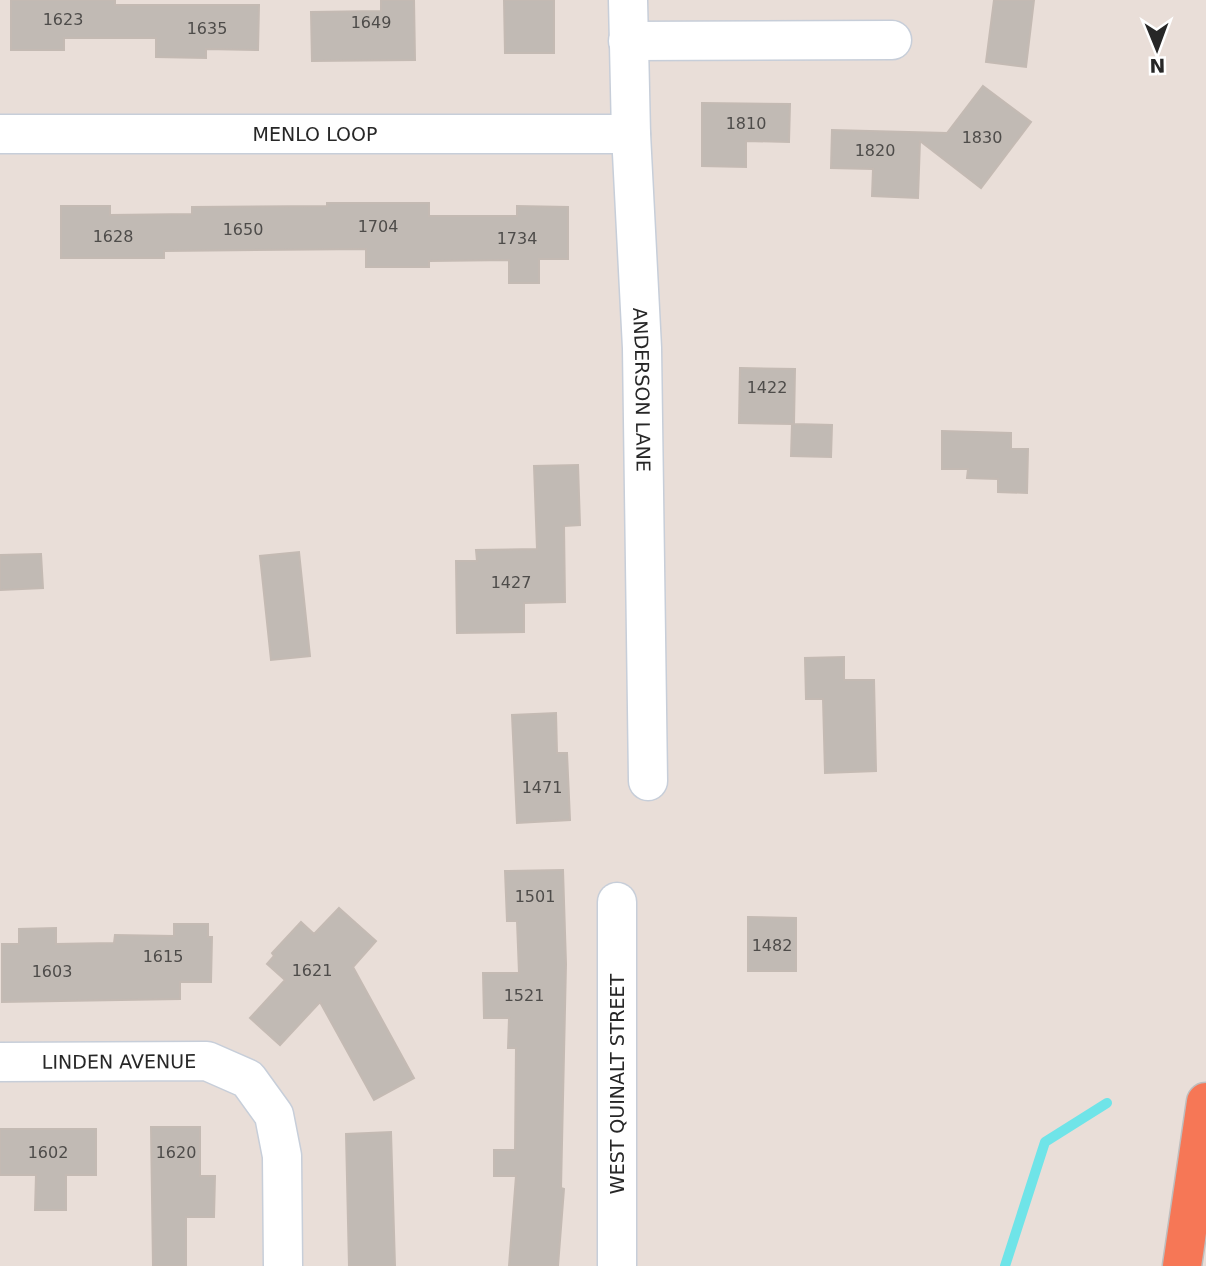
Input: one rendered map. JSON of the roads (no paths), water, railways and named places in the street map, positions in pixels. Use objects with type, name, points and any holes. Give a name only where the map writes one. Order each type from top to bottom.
[{"type":"highway","points":[[1182,1266],[1206,1102]]},
{"type":"street","name":"ANDERSON LANE","points":[[628,0],[631,134],[642,348],[648,781]]},
{"type":"street","points":[[628,41],[892,40]]},
{"type":"street","name":"MENLO LOOP","points":[[0,134],[631,134]]},
{"type":"street","name":"WEST QUINALT STREET","points":[[617,902],[617,1266]]},
{"type":"street","name":"LINDEN AVENUE","points":[[0,1062],[207,1061],[248,1079],[274,1115],[282,1156],[283,1266]]},
{"type":"waterway","points":[[1005,1266],[1045,1142],[1107,1103]]}]
